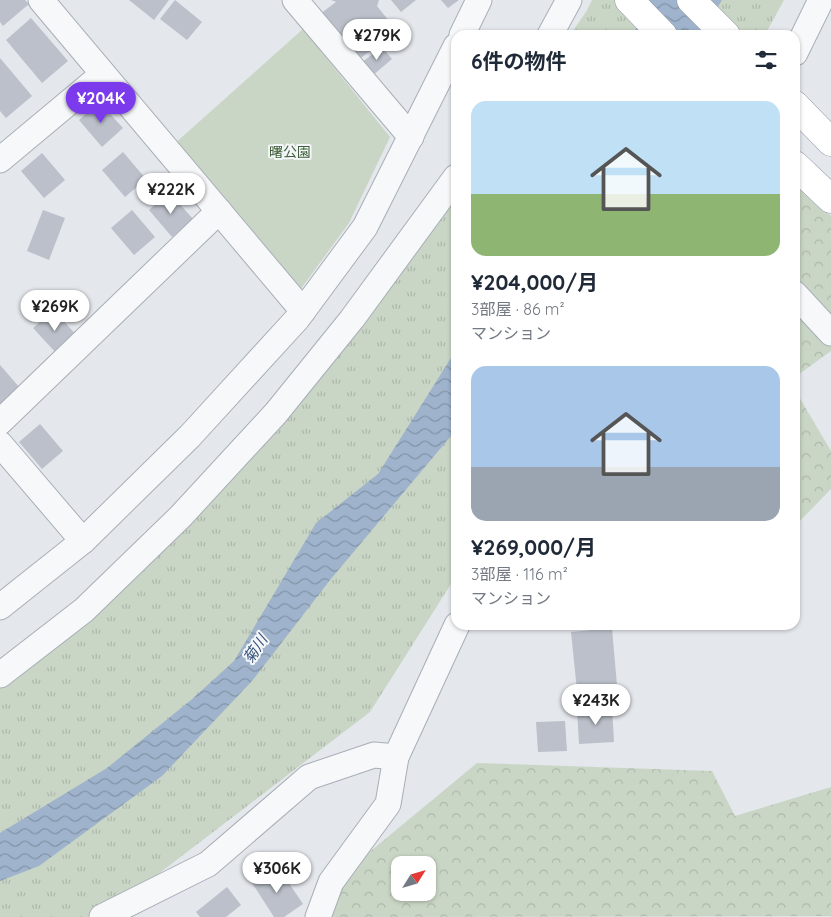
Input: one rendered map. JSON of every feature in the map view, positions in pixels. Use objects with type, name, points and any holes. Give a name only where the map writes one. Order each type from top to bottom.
[{"type":"highway","points":[[629,0],[658,30]]},
{"type":"highway","points":[[691,0],[721,30]]},
{"type":"highway","points":[[800,110],[831,142]]},
{"type":"highway","points":[[802,172],[831,199]]},
{"type":"street","points":[[41,0],[303,310]]},
{"type":"street","points":[[295,0],[410,137]]},
{"type":"street","points":[[464,30],[479,0]]},
{"type":"street","points":[[480,30],[485,0]]},
{"type":"street","points":[[553,30],[570,0]]},
{"type":"street","points":[[800,42],[821,0]]},
{"type":"street","points":[[0,607],[83,541],[190,436],[303,310],[365,227],[451,56]]},
{"type":"street","points":[[0,160],[104,74]]},
{"type":"street","points":[[0,675],[84,610],[181,516],[276,413],[352,318],[451,183]]},
{"type":"street","points":[[0,422],[219,211]]},
{"type":"street","points":[[800,300],[831,334]]},
{"type":"street","points":[[0,444],[83,541]]},
{"type":"street","points":[[318,917],[331,882],[388,804],[396,757],[455,630]]},
{"type":"street","points":[[102,917],[208,864],[309,777],[374,754],[396,757]]},
{"type":"green space","points":[[592,0],[784,0],[768,30],[573,30]]},
{"type":"green space","name":"曙公園","points":[[303,29],[390,137],[349,223],[300,290],[173,145]]},
{"type":"green space","points":[[800,188],[831,216],[831,351],[800,373]]},
{"type":"green space","points":[[451,197],[451,584],[370,712],[102,917],[0,917],[0,677],[286,402]]},
{"type":"green space","points":[[800,398],[831,451],[831,489],[800,521]]},
{"type":"green space","points":[[477,763],[712,771],[735,816],[831,787],[831,916],[323,917],[355,864]]},
{"type":"water","points":[[650,0],[722,0],[704,30],[635,30]]},
{"type":"water","name":"菊川","points":[[451,358],[451,436],[330,580],[252,681],[162,776],[39,866],[0,881],[0,833],[107,768],[191,700],[234,661],[316,523],[378,474]]},
{"type":"building","points":[[0,0],[25,0],[29,4],[3,26],[0,22]]},
{"type":"building","points":[[129,0],[169,0],[154,20]]},
{"type":"building","points":[[175,0],[202,22],[187,40],[160,19]]},
{"type":"building","points":[[331,0],[379,0],[377,6],[397,31],[358,60],[320,14],[336,2]]},
{"type":"building","points":[[391,0],[416,0],[401,12]]},
{"type":"building","points":[[441,0],[459,0],[448,8]]},
{"type":"building","points":[[31,18],[68,61],[42,83],[6,40]]},
{"type":"building","points":[[382,47],[392,59],[372,76],[361,63]]},
{"type":"building","points":[[0,58],[32,96],[6,118],[0,111]]},
{"type":"building","points":[[99,102],[123,128],[102,147],[79,120]]},
{"type":"building","points":[[123,152],[146,179],[125,197],[102,170]]},
{"type":"building","points":[[42,153],[65,180],[44,198],[21,171]]},
{"type":"building","points":[[169,192],[193,219],[172,237],[149,210]]},
{"type":"building","points":[[43,210],[65,218],[49,260],[27,251]]},
{"type":"building","points":[[132,210],[155,237],[134,255],[111,228]]},
{"type":"building","points":[[54,310],[77,336],[57,354],[33,328]]},
{"type":"building","points":[[0,365],[20,388],[0,405]]},
{"type":"building","points":[[40,424],[63,451],[42,469],[19,442]]},
{"type":"building","points":[[612,630],[618,697],[578,700],[571,632]]},
{"type":"building","points":[[612,708],[614,742],[579,744],[577,710]]},
{"type":"building","points":[[565,721],[567,751],[538,752],[536,722]]},
{"type":"building","points":[[278,867],[303,904],[284,917],[274,917],[252,883]]},
{"type":"building","points":[[227,887],[241,905],[226,917],[200,917],[196,912]]}]
